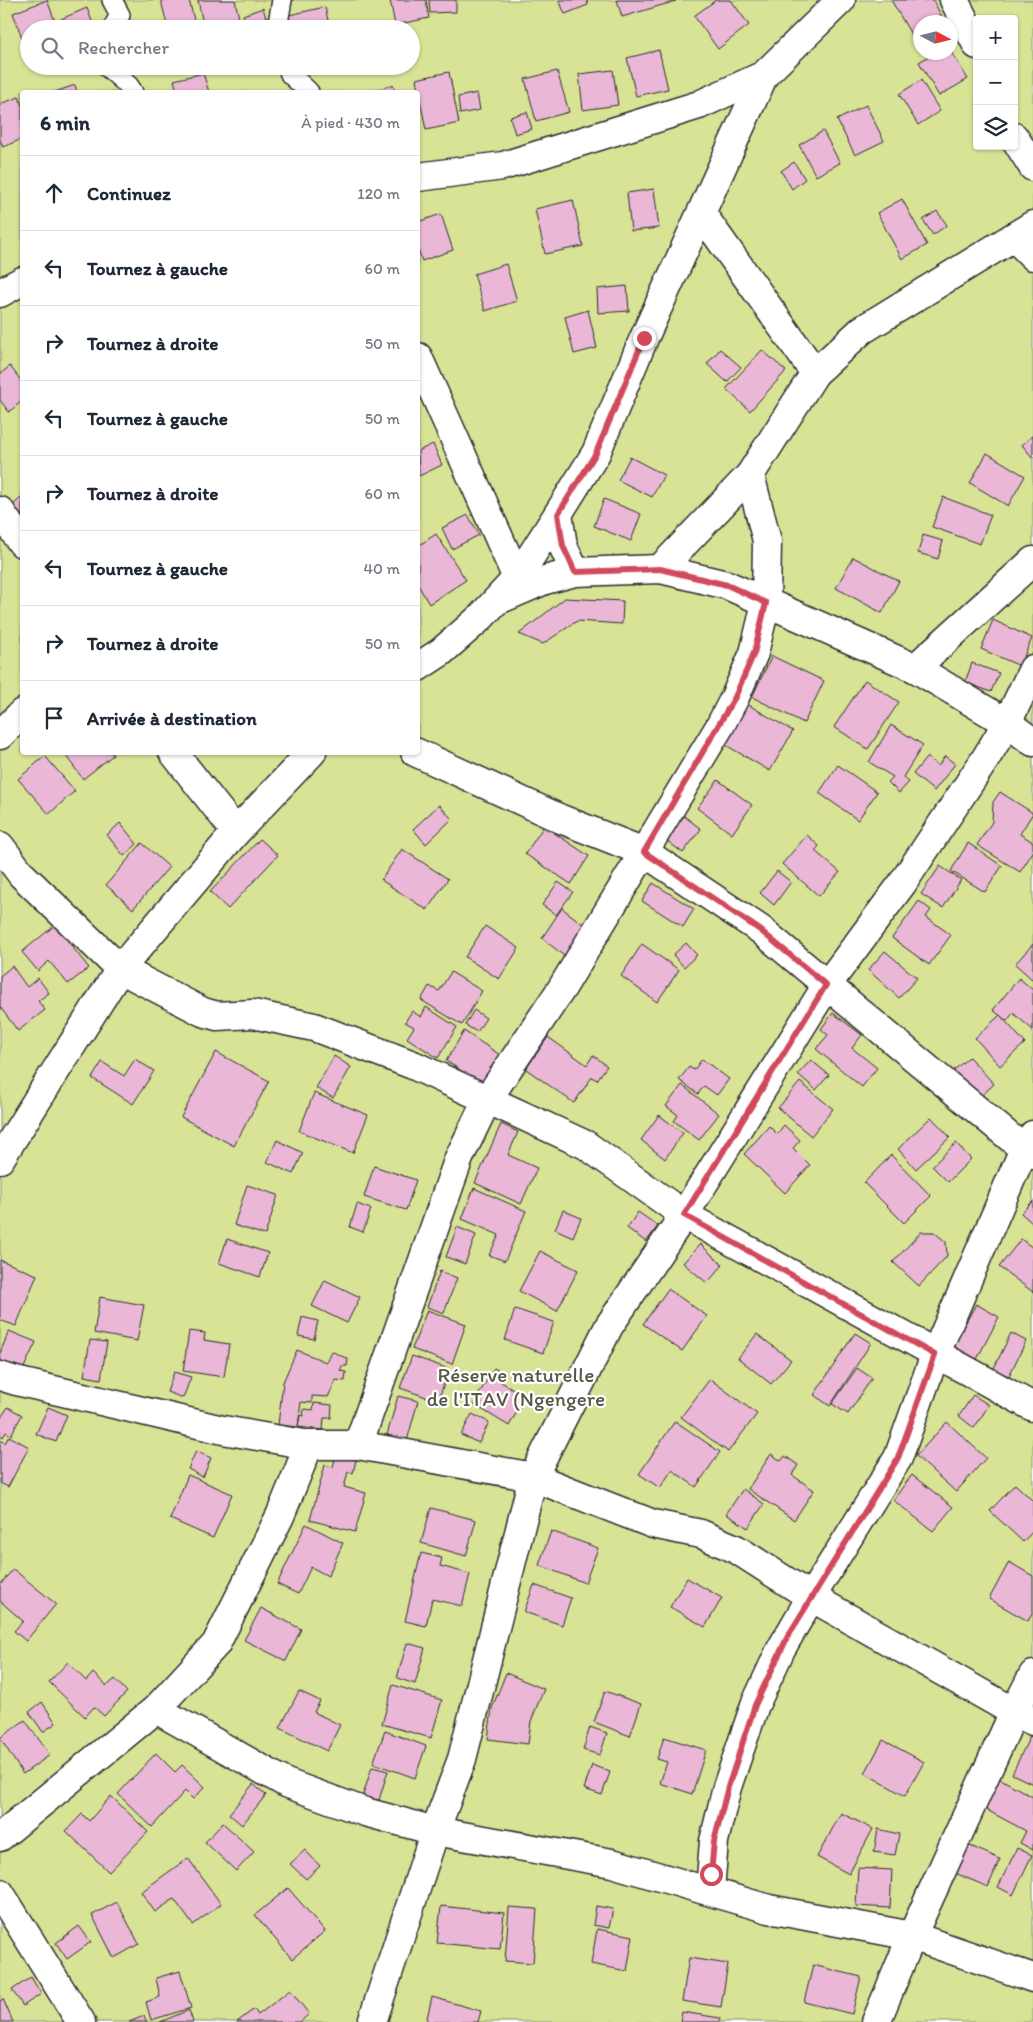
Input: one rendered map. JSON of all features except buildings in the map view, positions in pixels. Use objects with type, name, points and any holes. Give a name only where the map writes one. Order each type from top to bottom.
[{"type":"street","points":[[420,666],[441,652],[518,578],[596,453],[644,338],[764,76],[840,0]]},
{"type":"street","points":[[954,0],[973,37]]},
{"type":"street","points":[[420,176],[502,166],[699,105],[764,76]]},
{"type":"street","points":[[1018,143],[1033,167]]},
{"type":"street","points":[[702,214],[815,373]]},
{"type":"street","points":[[660,569],[750,475],[815,373],[862,330],[1024,231],[1033,256]]},
{"type":"street","points":[[0,293],[20,282]]},
{"type":"street","points":[[420,361],[518,578]]},
{"type":"street","points":[[358,1445],[460,1158],[487,1100],[562,988],[644,852],[735,697],[754,653],[766,603],[766,541],[750,475]]},
{"type":"street","points":[[0,511],[20,540]]},
{"type":"street","points":[[558,514],[563,546],[575,572]]},
{"type":"street","points":[[915,668],[1033,561]]},
{"type":"street","points":[[496,601],[545,580],[575,572],[660,569],[727,585],[915,668],[1007,723],[1033,742]]},
{"type":"street","points":[[372,2022],[435,1831],[462,1759],[533,1477],[609,1326],[684,1215],[826,985],[902,884],[984,761],[1007,723],[1033,669]]},
{"type":"street","points":[[0,736],[20,715]]},
{"type":"street","points":[[420,754],[561,819],[644,852],[760,930],[826,985],[1030,1146],[935,1355],[898,1458],[811,1597],[781,1650],[755,1705],[728,1787],[714,1841],[710,1891]]},
{"type":"street","points":[[175,755],[236,832]]},
{"type":"street","points":[[0,1159],[120,969],[236,832],[309,755]]},
{"type":"street","points":[[0,846],[22,874],[120,969],[203,1012],[217,1016],[253,1014],[314,1027],[412,1065],[586,1145],[684,1215],[935,1355],[1033,1407]]},
{"type":"street","points":[[0,1376],[16,1382],[214,1428],[309,1445],[358,1445],[533,1477],[653,1524],[701,1534],[736,1549],[811,1597],[1023,1716]]},
{"type":"street","points":[[0,1837],[156,1709],[216,1644],[280,1516],[309,1445]]},
{"type":"street","points":[[876,2022],[912,1936],[1023,1716],[1033,1675]]},
{"type":"street","points":[[156,1709],[286,1783],[365,1812],[435,1831],[612,1863],[769,1908],[912,1936],[1033,1978]]},
{"type":"street","points":[[0,1893],[81,2022]]},
{"type":"lane","points":[[112,0],[120,15],[117,20]]},
{"type":"lane","points":[[279,20],[282,0]]},
{"type":"lane","points":[[116,75],[132,90]]},
{"type":"lane","points":[[291,75],[307,90]]},
{"type":"green space","name":"Réserve naturelle de l'ITAV (Ngengere","points":[[0,0],[1033,0],[1033,2022],[0,2022]]},
{"type":"route","points":[[644,338],[596,453],[558,514],[563,546],[575,572],[660,569],[727,585],[766,603],[754,653],[735,697],[720,726],[644,852],[760,930],[826,985],[684,1215],[935,1355],[898,1458],[788,1636],[755,1705],[728,1787],[714,1841],[711,1874]]}]
